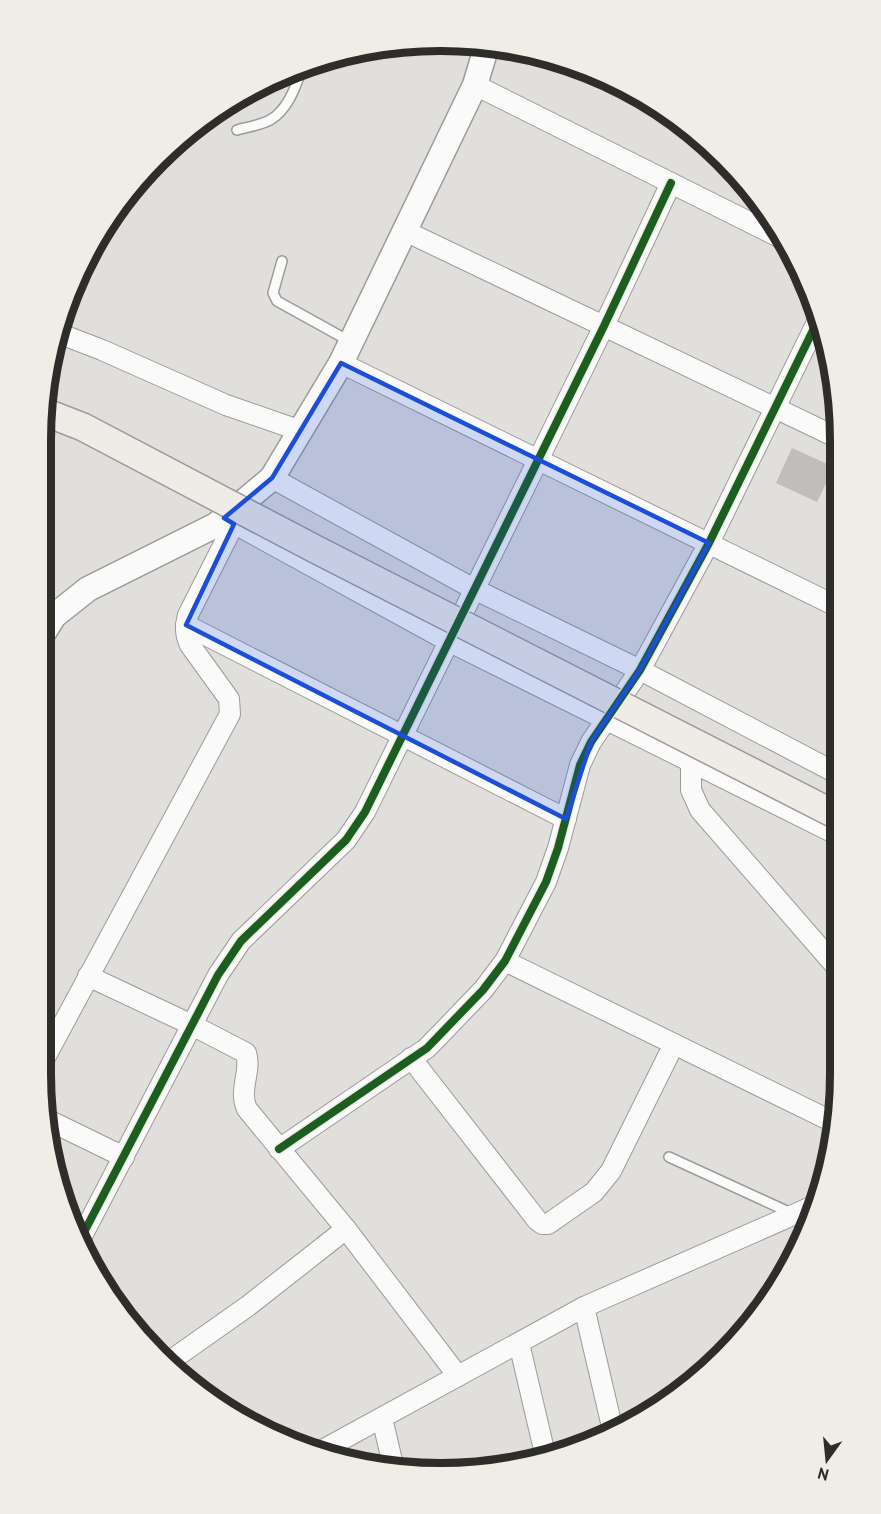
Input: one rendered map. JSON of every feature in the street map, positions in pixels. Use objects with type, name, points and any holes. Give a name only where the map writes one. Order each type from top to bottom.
[{"type":"main road","points":[[52,415],[83,427],[317,550],[830,813]]},
{"type":"street","points":[[51,1045],[230,714],[229,699],[190,645],[186,635],[188,615],[229,521],[272,478],[346,352],[475,85],[484,53]]},
{"type":"street","points":[[475,85],[769,232]]},
{"type":"street","points":[[85,1231],[218,975],[241,941],[346,840],[365,812],[604,326],[671,183]]},
{"type":"street","points":[[405,231],[830,434]]},
{"type":"street","points":[[279,1149],[427,1048],[483,990],[505,961],[546,882],[580,765],[591,742],[640,670],[709,543],[814,329]]},
{"type":"street","points":[[65,336],[226,405],[301,431]]},
{"type":"street","points":[[346,352],[538,459],[830,603]]},
{"type":"street","points":[[272,478],[474,589],[640,670],[830,770]]},
{"type":"street","points":[[51,621],[88,589],[216,525],[229,521],[448,641],[830,831]]},
{"type":"street","points":[[186,625],[566,819]]},
{"type":"street","points":[[691,761],[691,790],[700,810],[830,960]]},
{"type":"street","points":[[505,961],[827,1119]]},
{"type":"street","points":[[88,976],[246,1053],[248,1060],[243,1102],[247,1109],[346,1229],[458,1376]]},
{"type":"street","points":[[411,1059],[537,1220],[542,1224],[548,1224],[594,1192],[611,1172],[674,1044]]},
{"type":"street","points":[[54,1123],[124,1157]]},
{"type":"street","points":[[329,1447],[584,1307],[804,1213]]},
{"type":"street","points":[[175,1358],[248,1306],[346,1229]]},
{"type":"street","points":[[584,1307],[611,1424]]},
{"type":"street","points":[[519,1343],[543,1449]]},
{"type":"street","points":[[382,1418],[392,1460]]},
{"type":"lane","points":[[237,130],[271,120],[284,107],[298,78]]},
{"type":"lane","points":[[282,261],[273,293],[276,301],[346,352]]},
{"type":"lane","points":[[669,1157],[805,1209]]},
{"type":"highlighted area","points":[[341,363],[709,543],[640,670],[591,742],[566,819],[186,625],[234,524],[224,518],[272,478]]},
{"type":"building","points":[[792,448],[830,465],[830,475],[817,502],[776,483]]},
{"type":"cycle path","points":[[85,1231],[218,975],[241,941],[346,840],[365,812],[604,326],[671,183]]},
{"type":"cycle path","points":[[279,1149],[427,1048],[483,990],[505,961],[546,882],[558,848],[580,765],[591,742],[640,670],[709,543],[814,329]]}]
